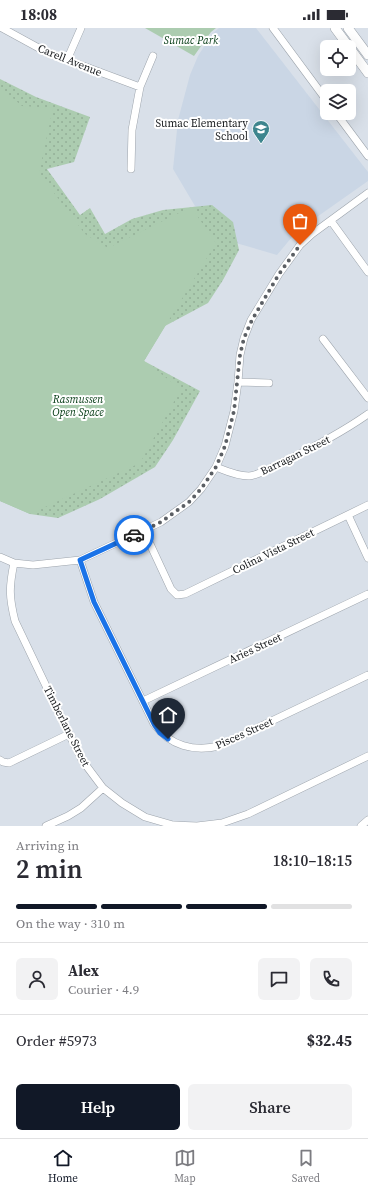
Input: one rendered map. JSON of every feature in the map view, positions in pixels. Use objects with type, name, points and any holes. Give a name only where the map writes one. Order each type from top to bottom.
[{"type":"main road","points":[[335,28],[344,40]]},
{"type":"main road","points":[[348,28],[368,56]]},
{"type":"main road","points":[[356,57],[368,73]]},
{"type":"street","name":"Carell Avenue","points":[[2,28],[46,52],[140,87]]},
{"type":"street","points":[[67,60],[80,28]]},
{"type":"street","points":[[273,28],[320,92]]},
{"type":"street","points":[[131,169],[132,130],[140,87],[153,56]]},
{"type":"street","points":[[341,120],[368,156]]},
{"type":"street","points":[[0,557],[14,563],[33,565],[80,560],[161,522],[189,502],[201,489],[216,467],[225,446],[234,411],[240,355],[244,338],[252,320],[279,274],[294,252],[312,234],[368,193]]},
{"type":"street","points":[[330,221],[368,272]]},
{"type":"street","points":[[323,339],[368,398]]},
{"type":"street","points":[[238,382],[270,383]]},
{"type":"street","name":"Barragan Street","points":[[216,467],[232,474],[249,476],[262,472],[317,445],[349,427],[368,414]]},
{"type":"street","name":"Colina Vista Street","points":[[144,531],[171,589],[177,595],[185,594],[368,505]]},
{"type":"street","points":[[348,515],[368,558]]},
{"type":"street","name":"Pisces Street","points":[[80,560],[94,602],[154,724],[160,733],[178,744],[207,749],[219,746],[368,675]]},
{"type":"street","name":"Timberlane Street","points":[[14,563],[10,586],[11,604],[15,621],[68,734],[82,760],[103,788],[122,803],[145,817],[173,826],[197,826],[222,823],[248,814],[368,756]]},
{"type":"street","name":"Aries Street","points":[[143,701],[368,594]]},
{"type":"street","points":[[0,760],[9,763],[68,734]]},
{"type":"street","points":[[46,826],[81,808],[103,788]]},
{"type":"street","points":[[362,826],[368,820]]},
{"type":"shaded area","name":"Sumac Elementary School","points":[[219,28],[256,28],[320,110],[320,120],[328,120],[368,172],[368,181],[297,231],[277,255],[236,243],[219,242],[173,169],[178,120],[190,75],[198,56],[212,34]]},
{"type":"green space","name":"Sumac Park","points":[[145,28],[216,28],[211,32],[194,56]]},
{"type":"green space","name":"Rasmussen Open Space","points":[[0,79],[36,97],[90,117],[74,162],[47,169],[80,215],[90,208],[105,234],[132,219],[163,210],[212,205],[233,222],[239,250],[223,280],[208,303],[165,326],[144,361],[200,391],[173,440],[155,467],[100,499],[58,518],[30,514],[0,501]]},
{"type":"green space","name":"Rasmussen Open Space","points":[[0,87],[22,106],[53,108],[39,173],[85,234],[108,248],[191,207],[216,243],[144,361],[181,389],[140,463],[30,514],[0,501]]},
{"type":"way so far","points":[[134,535],[161,522],[189,502],[201,489],[216,467],[225,446],[234,411],[240,355],[244,338],[252,320],[279,274],[300,245]]},
{"type":"place","name":"Sumac Elementary School","points":[[261,144]]},
{"type":"route","points":[[134,535],[80,560],[94,602],[154,724],[160,733],[168,739]]}]
